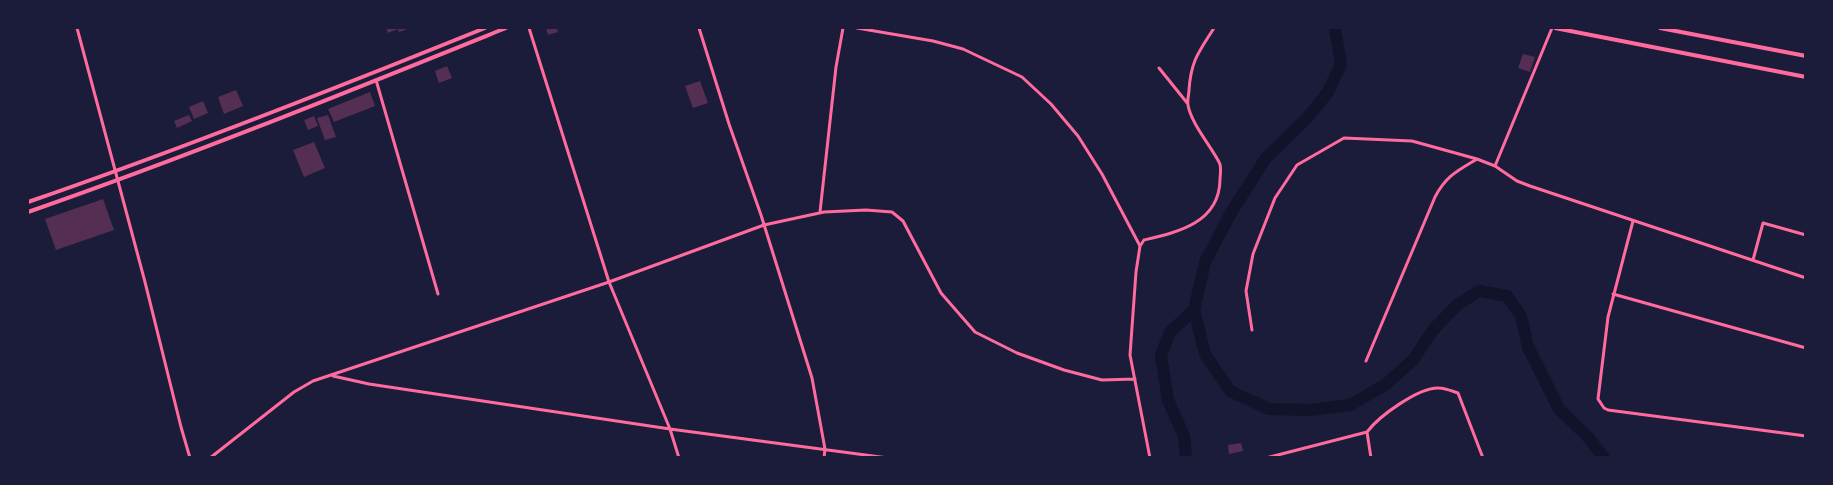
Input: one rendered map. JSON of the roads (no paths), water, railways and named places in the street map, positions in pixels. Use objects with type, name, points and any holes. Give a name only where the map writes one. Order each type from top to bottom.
[{"type":"street","points":[[77,28],[190,458]]},
{"type":"street","points":[[28,202],[115,172],[367,76],[485,28]]},
{"type":"street","points":[[28,212],[117,181],[506,28]]},
{"type":"street","points":[[529,28],[609,282],[670,429],[678,458]]},
{"type":"street","points":[[699,28],[812,378],[825,449],[824,458]]},
{"type":"street","points":[[820,212],[836,67],[843,28]]},
{"type":"street","points":[[857,28],[933,41],[963,49],[1022,77],[1051,104],[1078,136],[1102,174],[1140,246]]},
{"type":"street","points":[[1188,105],[1193,61],[1214,28]]},
{"type":"street","points":[[1495,166],[1554,28],[1806,77]]},
{"type":"street","points":[[1660,28],[1806,56]]},
{"type":"street","points":[[1150,458],[1130,354],[1131,322],[1140,246],[1144,240],[1168,235],[1198,222],[1210,211],[1220,190],[1221,164],[1188,105],[1159,68]]},
{"type":"street","points":[[376,80],[438,294]]},
{"type":"street","points":[[1252,330],[1246,291],[1253,254],[1275,198],[1297,165],[1344,138],[1412,141],[1477,159],[1495,166],[1517,181],[1530,186],[1806,278]]},
{"type":"street","points":[[1366,361],[1442,184],[1452,174],[1477,159]]},
{"type":"street","points":[[210,458],[294,392],[313,382],[609,282],[764,225],[820,212],[866,210],[892,212],[903,221],[941,294],[975,332],[1017,353],[1064,370],[1102,380],[1135,379]]},
{"type":"street","points":[[1633,221],[1608,317],[1598,399],[1604,408],[1806,436]]},
{"type":"street","points":[[1753,260],[1764,223],[1806,235]]},
{"type":"street","points":[[1613,294],[1806,348]]},
{"type":"street","points":[[332,376],[369,384],[670,429],[888,458]]},
{"type":"street","points":[[1266,458],[1367,432],[1374,422],[1415,395],[1422,391],[1438,388],[1458,393],[1483,458]]},
{"type":"street","points":[[1367,432],[1371,458]]},
{"type":"waterway","points":[[1335,28],[1341,64],[1328,92],[1308,117],[1266,158],[1232,211],[1205,262],[1194,310],[1205,354],[1230,391],[1269,409],[1311,410],[1350,405],[1385,385],[1413,360],[1433,330],[1457,305],[1479,291],[1507,296],[1521,316],[1528,347],[1559,409],[1588,437],[1604,458]]},
{"type":"waterway","points":[[1186,458],[1184,436],[1168,400],[1161,355],[1170,332],[1194,310]]}]
